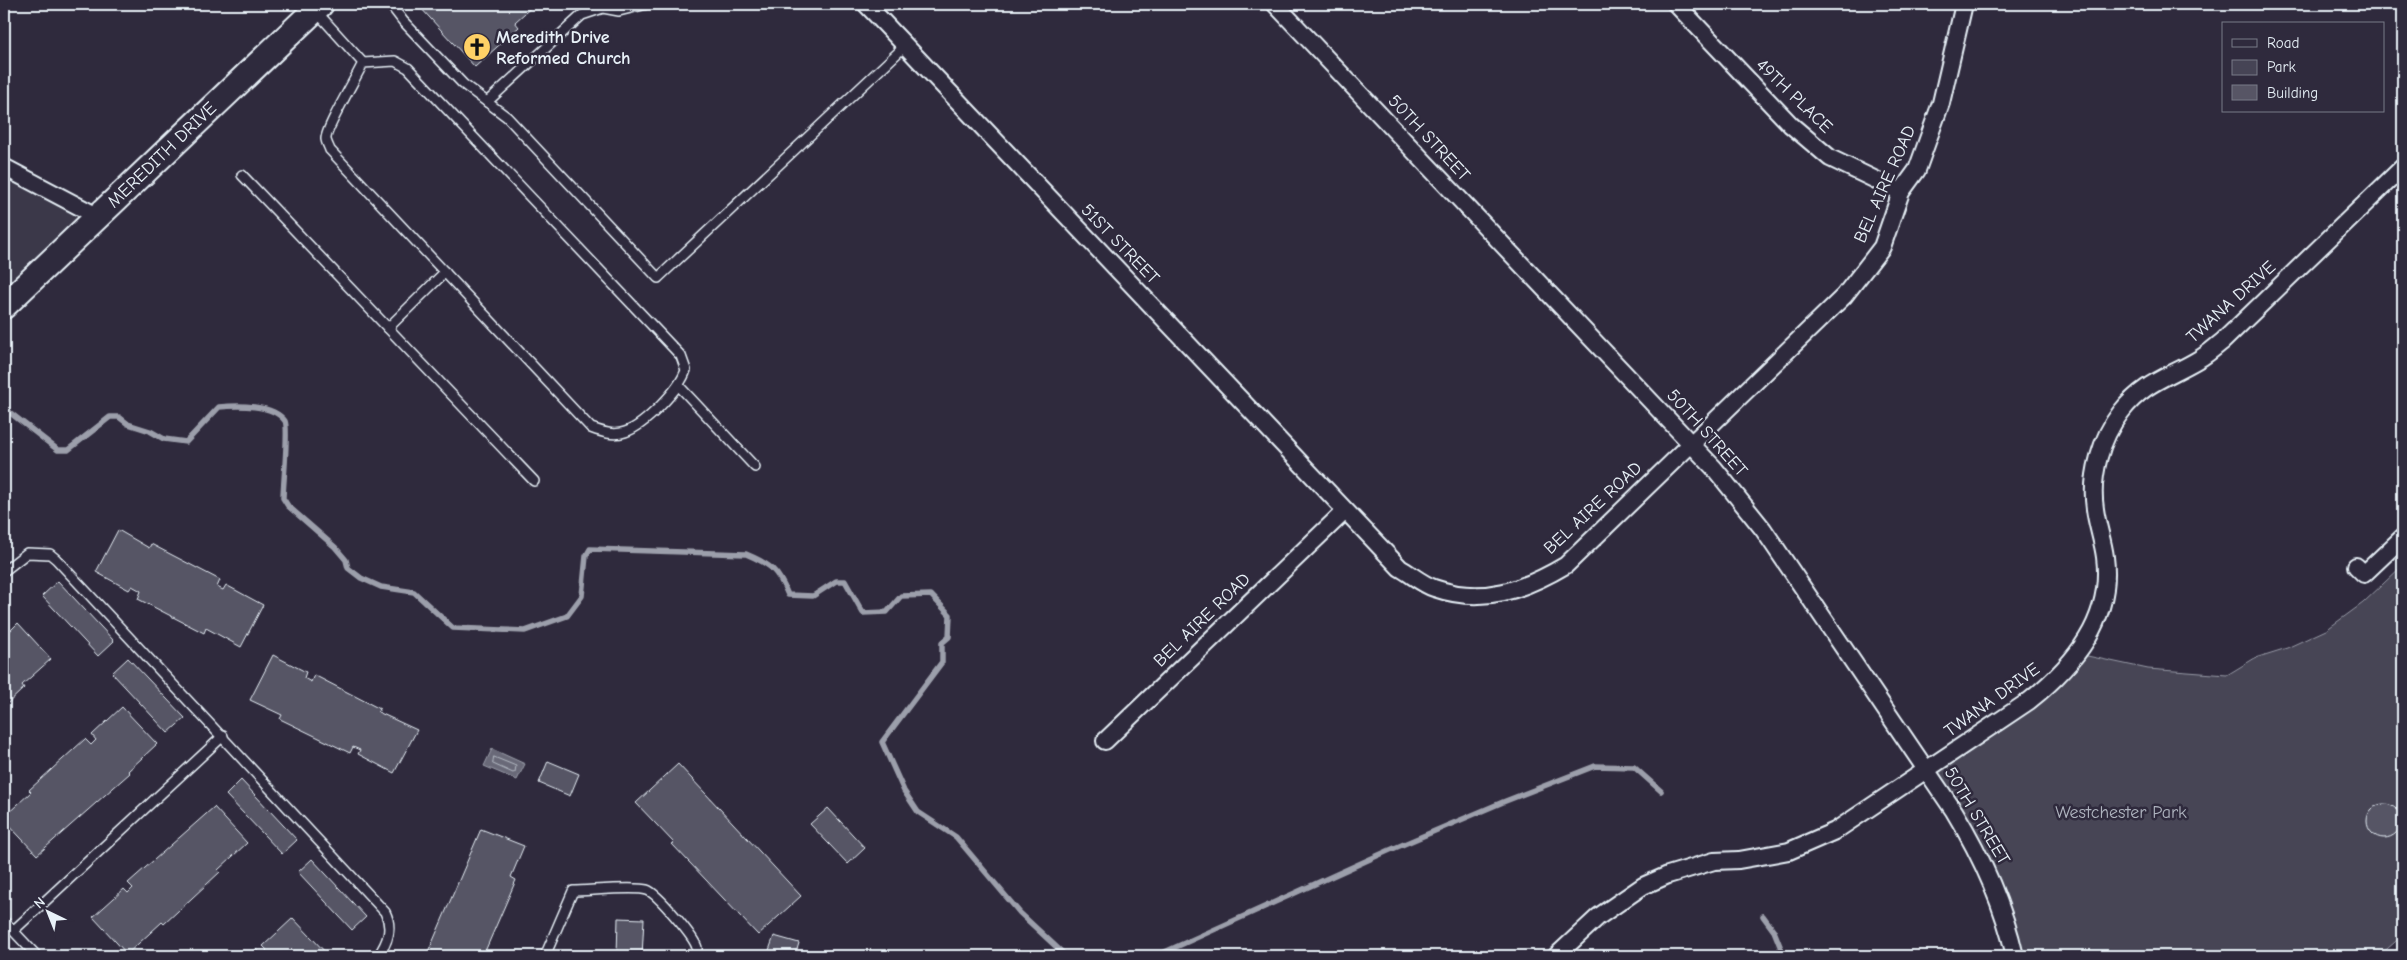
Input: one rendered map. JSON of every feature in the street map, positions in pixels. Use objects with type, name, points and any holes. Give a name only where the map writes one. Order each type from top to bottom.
[{"type":"main road","name":"MEREDITH DRIVE","points":[[4,306],[318,7]]},
{"type":"street","name":"51ST STREET","points":[[866,4],[1345,511]]},
{"type":"street","name":"50TH STREET","points":[[1275,4],[1714,468],[1762,529],[1976,846],[1993,883],[2015,956]]},
{"type":"street","name":"49TH PLACE","points":[[1676,4],[1791,126],[1830,158],[1901,192]]},
{"type":"street","name":"BEL AIRE ROAD","points":[[1105,741],[1345,511],[1400,568],[1433,588],[1470,596],[1508,592],[1537,582],[1566,565],[1844,296],[1882,247],[1901,192],[1917,170],[1941,103],[1964,4]]},
{"type":"street","points":[[4,167],[97,216]]},
{"type":"street","name":"TWANA DRIVE","points":[[1565,953],[1598,917],[1644,886],[1668,874],[1714,861],[1739,860],[1789,851],[1836,831],[1927,771],[2052,682],[2078,654],[2091,634],[2101,610],[2106,585],[2105,558],[2095,508],[2094,484],[2098,459],[2104,443],[2121,412],[2137,395],[2158,379],[2199,359],[2223,341],[2403,167]]},
{"type":"street","points":[[2356,566],[2364,574],[2403,537]]},
{"type":"lane","points":[[390,4],[403,21],[463,84],[506,117],[658,278],[905,46]]},
{"type":"lane","points":[[487,102],[582,15],[598,9],[619,11],[647,4]]},
{"type":"lane","points":[[318,7],[363,63]]},
{"type":"lane","points":[[395,61],[408,68],[680,356],[686,370],[679,386],[641,423],[625,432],[603,433],[591,428],[330,150],[326,139],[330,124],[342,107],[363,63],[395,61]]},
{"type":"lane","points":[[242,175],[534,481]]},
{"type":"lane","points":[[388,328],[445,272]]},
{"type":"lane","points":[[679,386],[755,467]]},
{"type":"lane","points":[[4,571],[27,553],[50,554],[56,559],[385,912],[390,921],[387,943],[378,956]]},
{"type":"lane","points":[[13,931],[223,736]]},
{"type":"lane","points":[[545,956],[573,891],[635,890],[647,890],[655,895],[692,936],[697,948],[696,956]]},
{"type":"lane","points":[[4,921],[37,956]]},
{"type":"path","points":[[2396,810],[2403,803]]},
{"type":"shaded area","points":[[4,167],[97,216],[4,306]]},
{"type":"green space","name":"Westchester Park","points":[[2403,565],[2403,935],[2379,956],[2015,956],[1993,883],[1927,771],[2078,654],[2148,669],[2227,675],[2255,658],[2287,648],[2326,630],[2363,603]]},
{"type":"water","points":[[492,749],[525,764],[517,780],[484,766]]},
{"type":"building","name":"Meredith Drive Reformed Church","points":[[422,4],[535,4],[515,22],[519,27],[475,67],[419,6]]},
{"type":"building","points":[[118,530],[149,548],[151,544],[220,580],[217,587],[223,590],[226,585],[263,605],[241,647],[206,628],[204,633],[138,599],[141,591],[132,586],[129,590],[96,572]]},
{"type":"building","points":[[58,581],[114,641],[98,656],[42,596]]},
{"type":"building","points":[[18,623],[51,659],[22,685],[24,688],[4,707],[4,637]]},
{"type":"building","points":[[273,655],[306,672],[304,678],[311,682],[314,675],[380,709],[378,712],[417,730],[394,773],[358,754],[360,750],[353,747],[350,753],[280,719],[282,715],[250,700]]},
{"type":"building","points":[[128,658],[185,718],[168,733],[112,673]]},
{"type":"building","points":[[122,707],[157,744],[128,771],[130,773],[37,855],[4,820],[4,817],[31,792],[29,790],[85,739],[91,745],[96,740],[92,735]]},
{"type":"building","points":[[548,761],[579,774],[570,796],[539,783]]},
{"type":"building","points":[[678,764],[801,896],[758,935],[636,803]]},
{"type":"building","points":[[241,780],[297,840],[282,854],[226,795]]},
{"type":"building","points":[[2384,804],[2396,809],[2401,821],[2396,833],[2384,838],[2372,833],[2367,821],[2372,809]]},
{"type":"building","points":[[214,807],[247,843],[218,870],[220,872],[164,924],[162,922],[127,954],[93,917],[124,889],[128,893],[133,888],[128,883]]},
{"type":"building","points":[[828,808],[865,848],[848,864],[810,824]]},
{"type":"building","points":[[481,829],[524,846],[511,877],[516,880],[483,956],[427,955]]},
{"type":"building","points":[[312,859],[366,917],[352,930],[298,872]]},
{"type":"building","points":[[293,918],[328,955],[326,956],[261,956],[267,950],[263,946]]},
{"type":"building","points":[[618,918],[644,919],[642,956],[617,956]]},
{"type":"building","points":[[774,936],[799,943],[795,956],[767,956]]},
{"type":"building","points":[[256,949],[261,956],[248,956]]},
{"type":"building","points":[[9,950],[14,956],[4,956]]},
{"type":"waterway","points":[[4,408],[58,450],[68,450],[110,417],[119,417],[128,424],[150,431],[164,439],[186,442],[219,407],[245,406],[272,411],[285,421],[286,426],[283,498],[288,506],[335,547],[346,560],[348,568],[361,578],[381,587],[414,592],[453,628],[525,631],[567,616],[582,596],[586,556],[590,549],[746,554],[772,569],[781,579],[788,595],[813,596],[836,581],[845,581],[863,613],[887,612],[901,596],[931,595],[950,615],[949,637],[942,643],[942,662],[882,742],[904,791],[918,812],[956,837],[1020,913],[1066,956]]},
{"type":"waterway","points":[[1156,956],[1390,850],[1503,802],[1595,766],[1634,767],[1661,791]]},
{"type":"waterway","points":[[1763,916],[1774,931],[1784,956]]},
{"type":"place","name":"Meredith Drive Reformed Church","points":[[477,47]]}]
